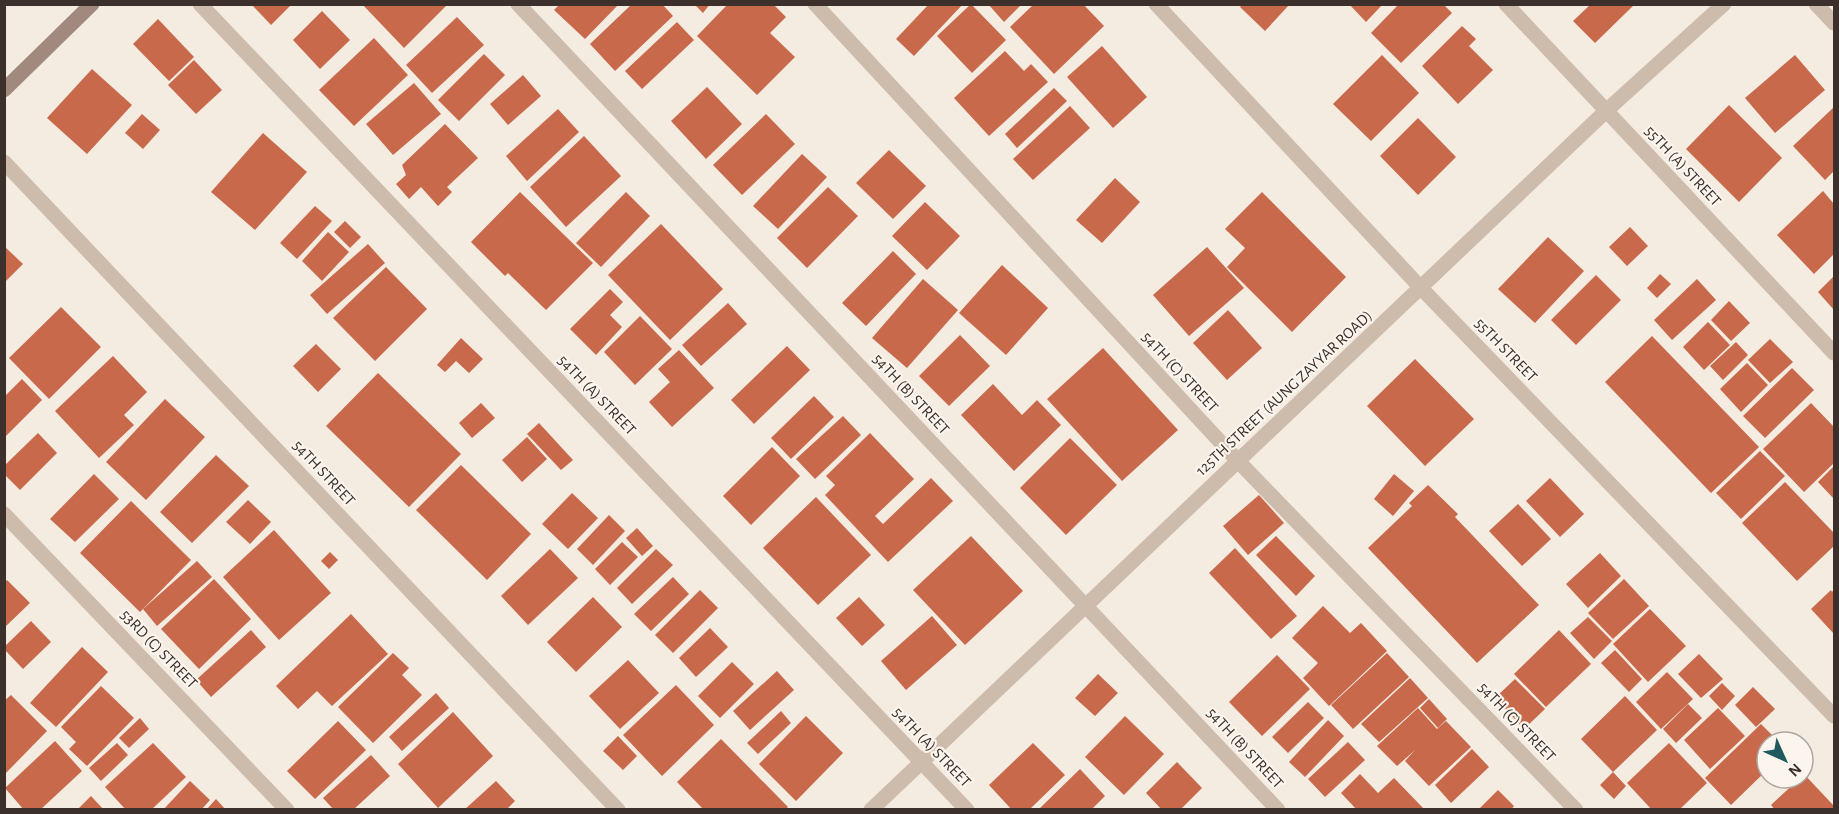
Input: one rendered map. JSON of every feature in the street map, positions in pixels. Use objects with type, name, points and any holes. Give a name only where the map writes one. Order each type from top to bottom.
[{"type":"street","points":[[4,90],[92,4]]},
{"type":"street","name":"54TH (A) STREET","points":[[200,4],[967,810]]},
{"type":"street","name":"54TH (B) STREET","points":[[518,4],[1278,810]]},
{"type":"street","name":"54TH (C) STREET","points":[[815,4],[1238,461],[1576,810]]},
{"type":"street","name":"55TH STREET","points":[[1156,4],[1421,288],[1834,716]]},
{"type":"street","name":"55TH (A) STREET","points":[[1506,4],[1834,353]]},
{"type":"street","name":"125TH STREET (AUNG ZAYYAR ROAD)","points":[[871,810],[1606,111],[1724,4]]},
{"type":"street","points":[[1816,4],[1834,23]]},
{"type":"street","name":"54TH STREET","points":[[4,162],[618,810]]},
{"type":"street","name":"53RD (C) STREET","points":[[4,514],[287,810]]},
{"type":"building","points":[[256,4],[292,4],[271,25],[253,6]]},
{"type":"building","points":[[362,4],[448,4],[404,48]]},
{"type":"building","points":[[560,4],[619,4],[585,39],[554,10]]},
{"type":"building","points":[[632,4],[662,4],[673,16],[615,71],[590,44]]},
{"type":"building","points":[[694,4],[710,4],[703,13]]},
{"type":"building","points":[[728,4],[773,4],[786,17],[770,33],[795,57],[757,95],[697,36]]},
{"type":"building","points":[[929,4],[963,4],[914,56],[896,39]]},
{"type":"building","points":[[971,4],[1006,40],[972,73],[937,36]]},
{"type":"building","points":[[988,4],[1022,4],[1004,22]]},
{"type":"building","points":[[1034,4],[1083,4],[1104,26],[1054,74],[1010,27]]},
{"type":"building","points":[[1243,4],[1290,4],[1265,31],[1240,7]]},
{"type":"building","points":[[1349,4],[1383,4],[1366,22]]},
{"type":"building","points":[[1399,4],[1443,4],[1452,13],[1401,63],[1371,33]]},
{"type":"building","points":[[1591,4],[1635,4],[1595,43],[1573,21]]},
{"type":"building","points":[[322,11],[350,40],[320,69],[293,40]]},
{"type":"building","points":[[457,17],[484,45],[432,93],[406,65]]},
{"type":"building","points":[[158,19],[194,57],[169,81],[133,44]]},
{"type":"building","points":[[677,22],[694,40],[642,89],[625,71]]},
{"type":"building","points":[[1462,26],[1476,39],[1469,46],[1493,70],[1458,104],[1422,66]]},
{"type":"building","points":[[374,38],[408,75],[354,126],[319,90]]},
{"type":"building","points":[[1102,46],[1147,97],[1113,128],[1067,77]]},
{"type":"building","points":[[1005,51],[1024,71],[1031,64],[1048,82],[989,136],[954,98]]},
{"type":"building","points":[[484,54],[505,75],[459,121],[438,100]]},
{"type":"building","points":[[1382,55],[1419,93],[1371,141],[1333,104]]},
{"type":"building","points":[[1795,55],[1825,90],[1775,133],[1745,98]]},
{"type":"building","points":[[194,60],[222,90],[196,114],[168,85]]},
{"type":"building","points":[[92,69],[132,105],[87,154],[47,118]]},
{"type":"building","points":[[523,75],[541,96],[508,125],[490,104]]},
{"type":"building","points":[[414,83],[441,114],[393,155],[366,124]]},
{"type":"building","points":[[707,87],[742,124],[706,159],[671,121]]},
{"type":"building","points":[[1054,88],[1067,101],[1017,148],[1005,134]]},
{"type":"building","points":[[1729,105],[1782,158],[1739,202],[1686,149]]},
{"type":"building","points":[[1070,106],[1090,128],[1033,180],[1013,159]]},
{"type":"building","points":[[1834,107],[1834,171],[1825,180],[1793,146]]},
{"type":"building","points":[[558,109],[579,132],[527,181],[506,156]]},
{"type":"building","points":[[142,114],[160,130],[143,149],[125,133]]},
{"type":"building","points":[[766,114],[795,144],[742,195],[713,165]]},
{"type":"building","points":[[1418,118],[1456,157],[1418,195],[1380,156]]},
{"type":"building","points":[[445,124],[478,158],[447,187],[452,192],[438,206],[421,187],[409,199],[396,184],[406,175],[402,165]]},
{"type":"building","points":[[263,133],[307,172],[255,230],[211,192]]},
{"type":"building","points":[[584,136],[621,176],[566,227],[530,187]]},
{"type":"building","points":[[889,150],[926,186],[893,219],[856,183]]},
{"type":"building","points":[[802,154],[827,177],[778,229],[753,206]]},
{"type":"building","points":[[1115,178],[1140,202],[1102,243],[1076,220]]},
{"type":"building","points":[[828,187],[858,216],[807,268],[777,238]]},
{"type":"building","points":[[1823,191],[1834,204],[1834,254],[1814,274],[1777,235]]},
{"type":"building","points":[[520,192],[593,263],[546,310],[508,273],[505,276],[471,242]]},
{"type":"building","points":[[626,192],[650,216],[601,267],[576,243]]},
{"type":"building","points":[[1262,192],[1346,277],[1292,332],[1227,267],[1245,248],[1225,229]]},
{"type":"building","points":[[925,202],[960,236],[927,270],[892,236]]},
{"type":"building","points":[[315,206],[332,221],[297,259],[280,243]]},
{"type":"building","points":[[345,221],[361,237],[350,248],[334,232]]},
{"type":"building","points":[[661,224],[723,289],[670,340],[608,275]]},
{"type":"building","points":[[1630,227],[1648,246],[1627,266],[1609,247]]},
{"type":"building","points":[[328,232],[349,252],[322,281],[302,261]]},
{"type":"building","points":[[1548,237],[1584,271],[1535,323],[1498,289]]},
{"type":"building","points":[[368,244],[385,263],[327,314],[310,295]]},
{"type":"building","points":[[4,246],[23,264],[4,283]]},
{"type":"building","points":[[1207,247],[1244,288],[1189,336],[1153,295]]},
{"type":"building","points":[[893,251],[916,274],[866,326],[842,303]]},
{"type":"building","points":[[1002,265],[1048,308],[1006,355],[959,313]]},
{"type":"building","points":[[386,267],[427,309],[375,361],[333,318]]},
{"type":"building","points":[[1660,274],[1671,284],[1657,298],[1647,288]]},
{"type":"building","points":[[1596,275],[1621,300],[1576,345],[1551,320]]},
{"type":"building","points":[[1834,276],[1834,310],[1818,292]]},
{"type":"building","points":[[923,279],[958,310],[907,368],[872,338]]},
{"type":"building","points":[[1697,279],[1716,300],[1672,340],[1654,320]]},
{"type":"building","points":[[610,289],[623,302],[610,315],[622,327],[596,355],[570,329]]},
{"type":"building","points":[[1729,301],[1750,323],[1731,341],[1711,320]]},
{"type":"building","points":[[728,303],[747,324],[701,366],[682,345]]},
{"type":"building","points":[[61,307],[101,347],[49,399],[9,358]]},
{"type":"building","points":[[1228,310],[1262,348],[1227,380],[1193,343]]},
{"type":"building","points":[[640,316],[672,349],[635,385],[604,352]]},
{"type":"building","points":[[1708,322],[1730,345],[1704,370],[1683,347]]},
{"type":"building","points":[[960,335],[990,366],[949,406],[919,376]]},
{"type":"building","points":[[1652,336],[1759,447],[1711,493],[1605,382]]},
{"type":"building","points":[[461,338],[483,359],[469,373],[456,361],[445,372],[437,365]]},
{"type":"building","points":[[1770,339],[1793,362],[1770,383],[1748,360]]},
{"type":"building","points":[[1736,342],[1748,355],[1723,380],[1710,366]]},
{"type":"building","points":[[316,344],[341,369],[318,392],[293,366]]},
{"type":"building","points":[[787,346],[810,370],[754,424],[731,400]]},
{"type":"building","points":[[1103,348],[1178,430],[1122,481],[1047,399]]},
{"type":"building","points":[[679,350],[714,388],[672,427],[649,402],[670,382],[658,369]]},
{"type":"building","points":[[113,356],[147,392],[124,415],[134,425],[99,458],[55,411]]},
{"type":"building","points":[[1415,359],[1474,419],[1425,466],[1367,406]]},
{"type":"building","points":[[1747,363],[1768,385],[1741,412],[1720,389]]},
{"type":"building","points":[[1792,368],[1814,390],[1765,438],[1743,416]]},
{"type":"building","points":[[378,373],[461,454],[409,507],[326,426]]},
{"type":"building","points":[[22,379],[42,400],[5,437],[5,396]]},
{"type":"building","points":[[993,384],[1022,415],[1037,400],[1061,425],[1014,471],[961,415]]},
{"type":"building","points":[[814,396],[834,417],[791,459],[771,438]]},
{"type":"building","points":[[165,399],[205,437],[146,500],[106,462]]},
{"type":"building","points":[[481,403],[495,418],[472,438],[459,423]]},
{"type":"building","points":[[1811,403],[1834,427],[1834,463],[1804,492],[1763,449]]},
{"type":"building","points":[[843,416],[861,435],[815,479],[796,459]]},
{"type":"building","points":[[539,423],[573,460],[561,470],[527,434]]},
{"type":"building","points":[[38,433],[57,453],[20,490],[4,474],[4,466]]},
{"type":"building","points":[[870,433],[914,479],[875,516],[883,524],[931,478],[953,501],[888,562],[825,495],[835,485],[826,476]]},
{"type":"building","points":[[527,437],[547,459],[522,482],[502,460]]},
{"type":"building","points":[[1070,438],[1117,485],[1066,535],[1020,488]]},
{"type":"building","points":[[772,447],[800,476],[751,525],[723,496]]},
{"type":"building","points":[[1760,451],[1785,476],[1741,519],[1716,493]]},
{"type":"building","points":[[216,455],[249,486],[192,543],[160,512]]},
{"type":"building","points":[[461,465],[531,534],[487,580],[416,510]]},
{"type":"building","points":[[1834,466],[1834,499],[1818,482]]},
{"type":"building","points":[[94,474],[119,499],[75,542],[50,519]]},
{"type":"building","points":[[1394,474],[1414,491],[1393,516],[1374,499]]},
{"type":"building","points":[[1550,478],[1584,514],[1560,537],[1526,501]]},
{"type":"building","points":[[1785,482],[1834,533],[1834,546],[1797,581],[1742,523]]},
{"type":"building","points":[[1428,485],[1458,514],[1455,517],[1539,605],[1477,663],[1368,548],[1412,506],[1409,503]]},
{"type":"building","points":[[572,493],[598,518],[568,549],[542,524]]},
{"type":"building","points":[[1259,495],[1284,523],[1248,555],[1223,526]]},
{"type":"building","points":[[816,497],[871,555],[818,605],[763,548]]},
{"type":"building","points":[[248,500],[271,522],[250,544],[226,522]]},
{"type":"building","points":[[131,501],[191,560],[140,612],[80,553]]},
{"type":"building","points":[[1518,504],[1551,539],[1522,566],[1489,531]]},
{"type":"building","points":[[609,515],[625,531],[593,565],[577,549]]},
{"type":"building","points":[[637,528],[653,546],[642,556],[626,538]]},
{"type":"building","points":[[274,530],[331,593],[279,640],[223,577]]},
{"type":"building","points":[[971,536],[1023,591],[965,645],[913,590]]},
{"type":"building","points":[[1276,536],[1315,576],[1296,596],[1256,555]]},
{"type":"building","points":[[622,542],[638,557],[610,585],[595,569]]},
{"type":"building","points":[[1235,548],[1297,616],[1271,639],[1209,573]]},
{"type":"building","points":[[550,549],[578,578],[528,625],[501,596]]},
{"type":"building","points":[[656,549],[673,565],[632,604],[617,588]]},
{"type":"building","points":[[330,552],[338,560],[329,569],[321,561]]},
{"type":"building","points":[[1600,553],[1621,576],[1588,608],[1566,584]]},
{"type":"building","points":[[197,561],[212,577],[157,626],[143,609]]},
{"type":"building","points":[[673,577],[689,594],[651,631],[634,614]]},
{"type":"building","points":[[214,579],[251,619],[199,669],[161,629]]},
{"type":"building","points":[[1624,579],[1649,606],[1613,639],[1588,613]]},
{"type":"building","points":[[7,580],[30,603],[4,628],[4,583]]},
{"type":"building","points":[[1834,589],[1834,634],[1811,609]]},
{"type":"building","points":[[700,590],[718,608],[673,653],[655,635]]},
{"type":"building","points":[[593,597],[622,627],[576,672],[547,642]]},
{"type":"building","points":[[859,597],[885,625],[862,646],[836,618]]},
{"type":"building","points":[[1323,606],[1350,633],[1361,623],[1387,651],[1329,706],[1303,678],[1318,663],[1292,638]]},
{"type":"building","points":[[1650,609],[1686,646],[1648,682],[1613,644]]},
{"type":"building","points":[[351,614],[388,654],[332,706],[317,691],[298,709],[276,686]]},
{"type":"building","points":[[932,616],[957,645],[906,690],[881,661]]},
{"type":"building","points":[[1588,617],[1612,641],[1594,659],[1570,633]]},
{"type":"building","points":[[31,621],[51,642],[23,669],[4,647]]},
{"type":"building","points":[[710,628],[728,647],[696,677],[679,658]]},
{"type":"building","points":[[251,630],[266,647],[211,697],[196,680]]},
{"type":"building","points":[[1559,630],[1591,664],[1546,707],[1514,674]]},
{"type":"building","points":[[82,647],[108,672],[56,727],[30,703]]},
{"type":"building","points":[[1615,650],[1642,679],[1629,692],[1601,663]]},
{"type":"building","points":[[393,653],[409,668],[402,675],[422,695],[373,743],[338,707]]},
{"type":"building","points":[[1387,653],[1409,677],[1353,729],[1331,705]]},
{"type":"building","points":[[1699,654],[1723,679],[1701,698],[1678,674]]},
{"type":"building","points":[[1277,655],[1310,689],[1262,736],[1229,702]]},
{"type":"building","points":[[628,660],[659,693],[620,729],[589,696]]},
{"type":"building","points":[[732,662],[754,684],[720,718],[698,696]]},
{"type":"building","points":[[777,671],[794,690],[750,730],[733,711]]},
{"type":"building","points":[[1667,672],[1693,699],[1661,729],[1636,702]]},
{"type":"building","points":[[1098,674],[1118,693],[1095,716],[1075,698]]},
{"type":"building","points":[[1410,678],[1428,698],[1379,742],[1361,724]]},
{"type":"building","points":[[1515,679],[1545,709],[1524,729],[1495,698]]},
{"type":"building","points":[[1722,683],[1735,696],[1722,710],[1709,696]]},
{"type":"building","points":[[676,685],[714,725],[662,776],[623,735]]},
{"type":"building","points":[[101,686],[134,718],[87,766],[69,749],[76,742],[61,727]]},
{"type":"building","points":[[1753,687],[1775,709],[1756,727],[1735,705]]},
{"type":"building","points":[[436,693],[449,708],[402,751],[389,737]]},
{"type":"building","points":[[11,695],[47,731],[4,775],[4,701]]},
{"type":"building","points":[[1625,696],[1657,730],[1613,772],[1581,739]]},
{"type":"building","points":[[1429,699],[1447,719],[1438,728],[1420,708]]},
{"type":"building","points":[[1308,702],[1324,718],[1288,753],[1272,737]]},
{"type":"building","points":[[1688,704],[1702,718],[1676,743],[1663,729]]},
{"type":"building","points":[[1418,708],[1437,729],[1446,721],[1471,747],[1429,786],[1405,761],[1415,750],[1397,766],[1377,746]]},
{"type":"building","points":[[1718,708],[1745,736],[1710,769],[1684,740]]},
{"type":"building","points":[[781,711],[791,723],[758,754],[747,743]]},
{"type":"building","points":[[453,712],[493,756],[438,808],[398,764]]},
{"type":"building","points":[[806,716],[843,753],[796,801],[759,764]]},
{"type":"building","points":[[1125,716],[1164,754],[1124,795],[1085,757]]},
{"type":"building","points":[[140,718],[149,729],[129,748],[119,738]]},
{"type":"building","points":[[1328,720],[1344,736],[1305,777],[1289,762]]},
{"type":"building","points":[[338,721],[366,750],[315,799],[287,771]]},
{"type":"building","points":[[1761,724],[1767,730],[1755,730],[1755,782],[1731,805],[1705,778]]},
{"type":"building","points":[[618,736],[637,756],[623,770],[603,751]]},
{"type":"building","points":[[721,739],[788,807],[785,810],[704,810],[677,782]]},
{"type":"building","points":[[55,741],[82,771],[40,810],[24,810],[5,788]]},
{"type":"building","points":[[1348,742],[1365,760],[1325,797],[1308,779]]},
{"type":"building","points":[[117,743],[128,755],[101,781],[89,768]]},
{"type":"building","points":[[153,743],[186,777],[151,810],[126,810],[105,787]]},
{"type":"building","points":[[1033,743],[1065,775],[1029,810],[1012,810],[989,785]]},
{"type":"building","points":[[1669,743],[1707,783],[1679,810],[1652,810],[1627,783]]},
{"type":"building","points":[[1472,749],[1489,767],[1451,803],[1435,785]]},
{"type":"building","points":[[371,755],[390,776],[353,810],[334,810],[323,798]]},
{"type":"building","points":[[1177,762],[1202,788],[1180,810],[1162,810],[1146,793]]},
{"type":"building","points":[[1080,769],[1105,796],[1091,810],[1038,810]]},
{"type":"building","points":[[1613,772],[1626,786],[1614,799],[1600,785]]},
{"type":"building","points":[[1360,774],[1378,793],[1394,778],[1425,810],[1357,810],[1341,793]]},
{"type":"building","points":[[190,781],[210,800],[201,810],[163,810]]},
{"type":"building","points":[[496,781],[515,801],[506,810],[464,810]]},
{"type":"building","points":[[1815,786],[1834,806],[1834,810],[1775,810],[1771,805],[1787,790],[1815,790]]},
{"type":"building","points":[[1498,790],[1514,806],[1511,810],[1478,810]]},
{"type":"building","points":[[91,796],[104,810],[77,810]]},
{"type":"building","points":[[216,799],[226,810],[206,810]]}]
